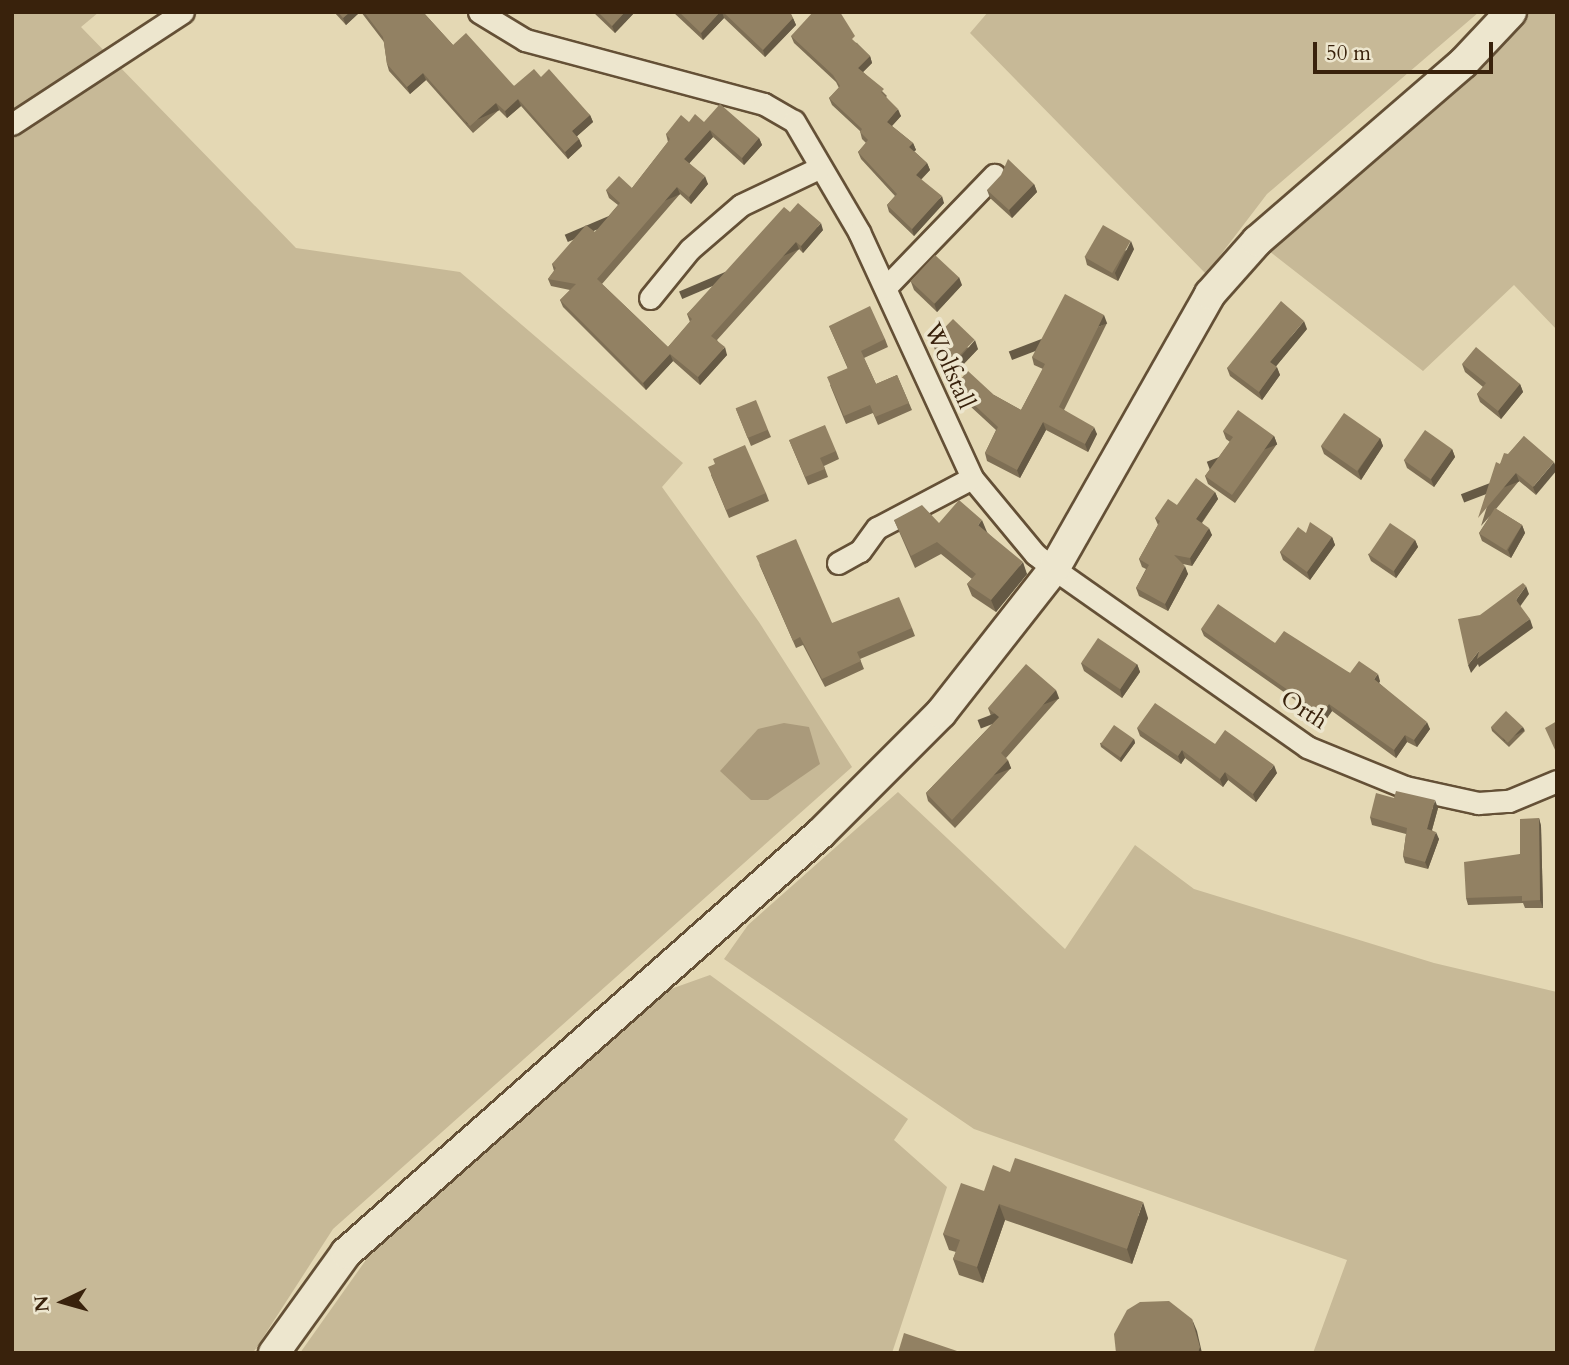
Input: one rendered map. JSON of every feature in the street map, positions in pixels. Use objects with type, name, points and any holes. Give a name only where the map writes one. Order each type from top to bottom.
[{"type":"main road","points":[[274,1353],[346,1253],[874,784],[1000,643],[1054,569],[1210,294],[1257,241],[1463,63],[1511,12]]},
{"type":"street","points":[[12,124],[183,12]]},
{"type":"street","name":"Wolfstall","points":[[480,12],[525,40],[764,104],[794,121],[818,168],[859,232],[972,478],[1035,554],[1054,569]]},
{"type":"street","points":[[650,298],[690,249],[741,205],[818,168]]},
{"type":"street","points":[[886,287],[994,175]]},
{"type":"street","points":[[838,563],[860,551],[877,528],[972,478]]},
{"type":"street","name":"Orth","points":[[1054,569],[1307,747],[1405,787],[1478,803],[1509,801],[1557,781]]},
{"type":"shaded area","points":[[12,12],[99,12],[81,27],[296,248],[460,272],[683,463],[662,487],[759,622],[852,767],[333,1229],[253,1353],[12,1353]]},
{"type":"shaded area","points":[[988,12],[1479,12],[1267,194],[1206,274],[970,33]]},
{"type":"shaded area","points":[[1531,12],[1557,12],[1557,330],[1514,285],[1423,371],[1269,251]]},
{"type":"shaded area","points":[[784,723],[809,727],[820,764],[768,800],[751,800],[720,771],[758,729]]},
{"type":"shaded area","points":[[898,792],[1065,949],[1135,845],[1194,889],[1434,963],[1557,992],[1557,1353],[1313,1353],[1347,1260],[974,1129],[724,959],[748,925]]},
{"type":"shaded area","points":[[710,975],[908,1119],[894,1140],[947,1187],[892,1353],[300,1353],[368,1257],[668,990]]},
{"type":"building","points":[[338,12],[350,12],[343,18]]},
{"type":"building","points":[[364,12],[423,12],[453,45],[466,33],[514,86],[534,69],[541,77],[549,69],[590,115],[572,131],[579,139],[565,152],[518,99],[505,111],[496,103],[470,126],[423,73],[407,87],[387,64],[383,37]]},
{"type":"building","points":[[598,12],[625,12],[612,26]]},
{"type":"building","points":[[679,12],[720,12],[701,33]]},
{"type":"building","points":[[723,12],[790,12],[793,18],[763,50]]},
{"type":"building","points":[[813,12],[840,12],[855,36],[852,39],[870,56],[858,68],[884,89],[881,92],[898,109],[887,122],[913,143],[909,147],[927,163],[916,175],[942,196],[912,229],[887,205],[897,194],[858,152],[868,140],[860,132],[862,129],[829,98],[840,86],[833,75],[791,36]]},
{"type":"building","points":[[720,104],[759,138],[742,158],[710,130],[684,159],[705,176],[689,197],[677,187],[597,279],[668,347],[692,319],[687,314],[784,207],[790,212],[798,203],[821,223],[801,246],[796,242],[711,336],[725,347],[698,377],[670,354],[643,383],[560,300],[576,284],[548,279],[556,268],[552,264],[586,225],[595,232],[620,203],[606,190],[619,176],[632,188],[670,139],[666,134],[681,115],[689,122],[695,114],[704,122]]},
{"type":"building","points":[[1008,159],[1034,184],[1009,210],[987,190],[1001,175]]},
{"type":"building","points":[[1103,225],[1131,241],[1112,273],[1084,257]]},
{"type":"building","points":[[935,255],[959,278],[935,304],[910,281]]},
{"type":"building","points":[[1065,294],[1104,315],[1059,407],[1094,427],[1085,444],[1043,422],[1017,470],[985,453],[998,427],[954,386],[968,371],[994,395],[1021,410],[1045,364],[1032,357]]},
{"type":"building","points":[[1281,301],[1304,321],[1270,362],[1277,367],[1259,392],[1227,368]]},
{"type":"building","points":[[870,306],[885,339],[861,351],[876,384],[897,375],[909,403],[875,417],[870,405],[844,416],[827,377],[848,368],[829,326]]},
{"type":"building","points":[[953,319],[975,340],[953,362],[931,341]]},
{"type":"building","points":[[1476,347],[1520,384],[1498,411],[1477,394],[1486,383],[1462,364]]},
{"type":"building","points":[[756,400],[768,430],[748,438],[736,408]]},
{"type":"building","points":[[1238,410],[1274,436],[1232,495],[1205,476],[1233,437],[1223,431]]},
{"type":"building","points":[[1344,413],[1380,438],[1357,471],[1321,446]]},
{"type":"building","points":[[825,425],[836,451],[820,458],[825,469],[805,477],[789,440]]},
{"type":"building","points":[[1425,430],[1452,449],[1431,479],[1404,460]]},
{"type":"building","points":[[1524,436],[1554,462],[1533,487],[1516,473],[1478,518],[1496,462],[1500,464],[1504,453],[1508,454]]},
{"type":"building","points":[[745,445],[766,493],[726,510],[708,467],[715,464],[713,459]]},
{"type":"building","points":[[1196,478],[1215,492],[1196,519],[1209,528],[1190,558],[1174,555],[1185,566],[1165,604],[1136,588],[1149,565],[1139,559],[1160,521],[1155,518],[1168,499],[1177,505]]},
{"type":"building","points":[[959,500],[982,520],[978,525],[1023,562],[991,600],[967,584],[976,574],[937,542],[911,556],[894,520],[922,505],[939,523]]},
{"type":"building","points":[[1495,508],[1522,525],[1506,550],[1479,533]]},
{"type":"building","points":[[1310,522],[1332,537],[1307,572],[1280,552],[1298,527],[1306,533]]},
{"type":"building","points":[[1390,523],[1415,540],[1394,571],[1369,555]]},
{"type":"building","points":[[796,539],[832,623],[899,597],[912,628],[857,652],[861,661],[822,679],[800,637],[793,641],[756,556]]},
{"type":"building","points":[[1523,583],[1526,586],[1516,600],[1530,619],[1477,659],[1479,651],[1468,665],[1458,619],[1480,615]]},
{"type":"building","points":[[1218,604],[1275,643],[1284,631],[1350,673],[1359,661],[1378,674],[1374,679],[1427,722],[1414,740],[1405,735],[1394,750],[1329,704],[1322,714],[1201,629]]},
{"type":"building","points":[[1098,638],[1137,664],[1120,689],[1081,663]]},
{"type":"building","points":[[1026,664],[1056,690],[1001,753],[1008,760],[952,820],[926,793],[999,717],[988,708]]},
{"type":"building","points":[[1155,703],[1215,744],[1225,730],[1274,765],[1253,794],[1225,772],[1220,779],[1182,750],[1178,756],[1137,728]]},
{"type":"building","points":[[1506,711],[1523,727],[1508,743],[1491,727]]},
{"type":"building","points":[[1557,721],[1557,752],[1556,752],[1545,728]]},
{"type":"building","points":[[1114,725],[1134,739],[1120,758],[1101,744]]},
{"type":"building","points":[[1396,791],[1435,800],[1427,829],[1436,832],[1425,862],[1403,856],[1407,828],[1370,817],[1376,793],[1394,798]]},
{"type":"building","points":[[1539,818],[1540,900],[1522,901],[1522,896],[1466,898],[1464,862],[1520,854],[1520,819]]},
{"type":"building","points":[[1015,1158],[1143,1202],[1127,1249],[999,1204],[977,1267],[953,1259],[960,1240],[943,1234],[961,1183],[984,1191],[993,1165],[1010,1172]]},
{"type":"building","points":[[1169,1301],[1192,1319],[1200,1347],[1198,1353],[1116,1353],[1114,1334],[1127,1310],[1140,1302]]},
{"type":"building","points":[[904,1333],[960,1352],[898,1353]]}]
